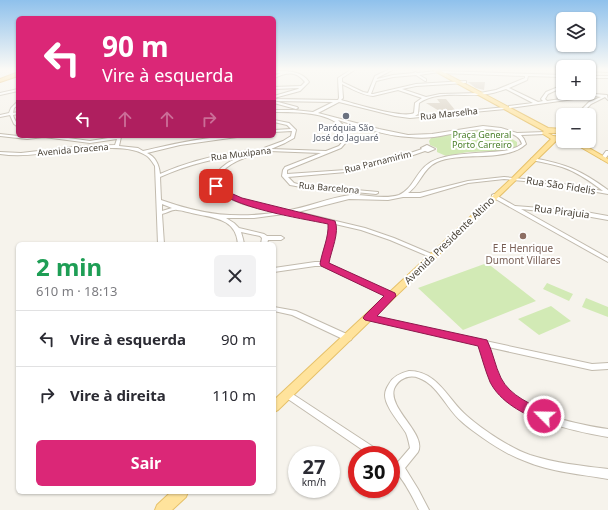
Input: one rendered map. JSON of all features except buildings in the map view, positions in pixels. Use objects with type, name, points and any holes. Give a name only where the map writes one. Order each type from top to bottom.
[{"type":"main road","points":[[482,94],[548,131],[555,138]]},
{"type":"main road","points":[[548,131],[556,130]]},
{"type":"main road","name":"Avenida Presidente Altino","points":[[276,405],[369,318],[555,138]]},
{"type":"main road","points":[[585,148],[605,159]]},
{"type":"main road","points":[[162,510],[179,494]]},
{"type":"street","points":[[276,97],[290,93]]},
{"type":"street","points":[[314,113],[339,101],[341,98],[341,93]]},
{"type":"street","points":[[362,93],[369,95],[385,93]]},
{"type":"street","points":[[409,93],[426,98]]},
{"type":"street","points":[[416,114],[417,103],[426,98],[487,93]]},
{"type":"street","points":[[516,93],[538,103]]},
{"type":"street","points":[[546,102],[544,99],[547,93]]},
{"type":"street","points":[[596,95],[608,97]]},
{"type":"street","points":[[280,96],[284,100]]},
{"type":"street","points":[[585,108],[599,98],[608,97]]},
{"type":"street","name":"Rua Marselha","points":[[276,101],[339,101],[410,117],[427,117],[560,100]]},
{"type":"street","points":[[159,200],[194,213],[218,217],[290,212],[348,197],[392,197],[402,195],[413,188],[427,167],[440,160],[459,155],[513,150],[523,145],[523,140],[517,134],[501,128],[482,126],[424,137],[398,134],[314,113],[276,102]]},
{"type":"street","points":[[16,105],[12,108],[11,114],[12,119],[16,124]]},
{"type":"street","points":[[276,111],[307,111]]},
{"type":"street","points":[[0,116],[16,113]]},
{"type":"street","points":[[410,117],[416,114],[427,117]]},
{"type":"street","points":[[284,176],[287,168],[340,147],[347,139],[343,126],[330,117]]},
{"type":"street","points":[[276,121],[288,124],[294,130],[295,134],[289,140],[227,166],[217,175],[214,184],[223,193],[239,200],[272,209],[332,222],[381,235],[432,256]]},
{"type":"street","points":[[343,126],[356,124]]},
{"type":"street","points":[[276,131],[294,130]]},
{"type":"street","points":[[517,134],[548,131]]},
{"type":"street","points":[[0,135],[16,137]]},
{"type":"street","name":"Rua Parnamirim","points":[[284,176],[346,171],[382,163],[426,148],[424,137]]},
{"type":"street","points":[[61,138],[90,142],[115,138]]},
{"type":"street","points":[[117,147],[121,138]]},
{"type":"street","points":[[144,152],[180,144],[223,138]]},
{"type":"street","points":[[87,148],[90,142]]},
{"type":"street","name":"Avenida Dracena","points":[[0,153],[34,153],[117,147],[135,149],[144,152]]},
{"type":"street","name":"Rua Muxipana","points":[[157,177],[180,167],[206,159],[264,150],[328,152]]},
{"type":"street","points":[[144,152],[156,162],[161,242]]},
{"type":"street","points":[[605,159],[608,152]]},
{"type":"street","points":[[533,159],[565,165],[579,171],[608,192]]},
{"type":"street","name":"Rua Barcelona","points":[[284,176],[292,184],[301,186],[402,195],[420,195],[468,182],[515,178]]},
{"type":"street","name":"Rua São Fidelis","points":[[515,178],[608,192]]},
{"type":"street","points":[[494,196],[608,260]]},
{"type":"street","name":"Rua Pirajuia","points":[[515,207],[580,213],[608,218]]},
{"type":"street","points":[[160,213],[179,208]]},
{"type":"street","points":[[233,225],[246,216]]},
{"type":"street","points":[[218,217],[233,225],[238,230],[241,236],[241,242]]},
{"type":"street","points":[[324,264],[326,251],[333,230],[332,222]]},
{"type":"street","points":[[333,230],[343,225]]},
{"type":"street","points":[[238,230],[262,234],[264,241],[281,238]]},
{"type":"street","points":[[276,270],[324,264],[391,296]]},
{"type":"street","points":[[276,309],[294,313],[348,338]]},
{"type":"street","points":[[369,318],[592,367],[608,366]]},
{"type":"street","points":[[483,343],[496,381],[505,393],[516,403],[526,409],[563,423],[585,429],[608,432]]},
{"type":"street","points":[[400,462],[415,449],[414,441],[409,430],[391,403],[389,396],[395,381],[402,376],[410,374],[420,375],[428,379],[464,419],[510,450],[541,462],[608,474]]},
{"type":"street","points":[[288,395],[364,446]]},
{"type":"street","points":[[400,472],[415,492],[424,510]]},
{"type":"green space","name":"Praça General Porto Carreiro","points":[[481,129],[501,132],[517,142],[517,146],[499,151],[468,152],[446,156],[437,152],[437,148],[430,145],[429,141],[431,138]]},
{"type":"green space","points":[[487,263],[536,301],[463,330],[418,288]]},
{"type":"green space","points":[[547,283],[573,294],[569,301],[543,289]]},
{"type":"green space","points":[[586,298],[608,307],[608,317],[582,307]]},
{"type":"green space","points":[[551,306],[571,321],[539,335],[518,319]]},
{"type":"place","name":"Paróquia São José do Jaguaré","points":[[346,116]]},
{"type":"place","name":"E.E Henrique Dumont Villares","points":[[523,236]]},
{"type":"route","points":[[216,186],[223,193],[239,200],[262,207],[332,222],[333,230],[326,251],[324,264],[391,296],[369,318],[483,343],[489,365],[499,386],[516,403],[526,409],[544,416]]}]
